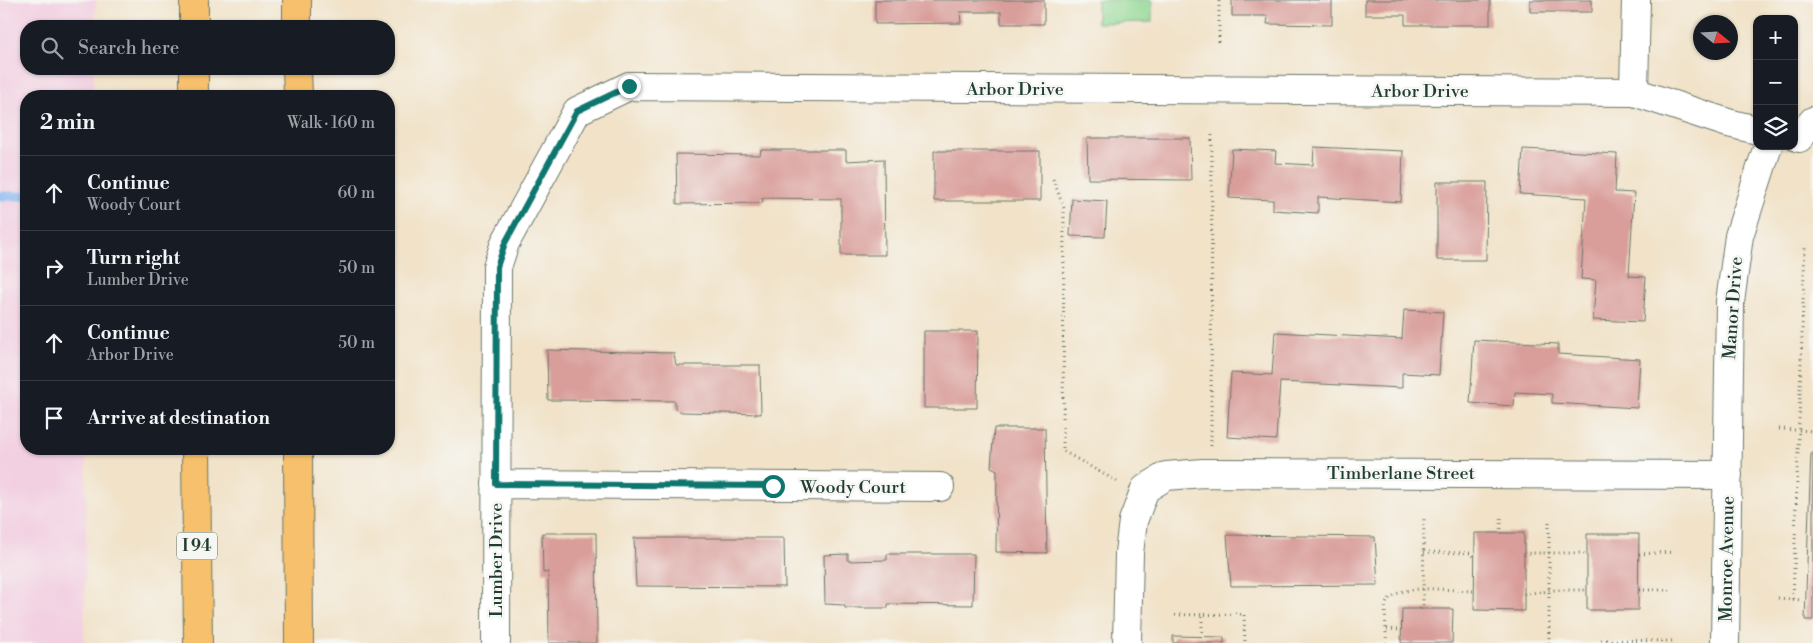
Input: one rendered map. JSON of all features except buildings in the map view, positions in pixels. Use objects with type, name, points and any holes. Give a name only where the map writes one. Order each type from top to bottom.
[{"type":"highway","points":[[194,0],[194,20]]},
{"type":"highway","points":[[297,0],[297,20]]},
{"type":"highway","points":[[194,75],[194,90]]},
{"type":"highway","points":[[297,75],[298,90]]},
{"type":"highway","name":"I 94","points":[[196,455],[198,643]]},
{"type":"highway","points":[[298,455],[299,643]]},
{"type":"street","points":[[1634,92],[1636,0]]},
{"type":"street","name":"Arbor Drive","points":[[497,267],[505,243],[577,111],[629,86],[1634,92],[1728,123],[1753,129]]},
{"type":"street","name":"Manor Drive","points":[[1728,475],[1730,302],[1739,236],[1767,150]]},
{"type":"street","name":"Lumber Drive","points":[[496,643],[497,267]]},
{"type":"street","name":"Timberlane Street","points":[[1127,643],[1133,521],[1145,490],[1166,476],[1203,473],[1728,475]]},
{"type":"street","name":"Monroe Avenue","points":[[1725,643],[1728,475]]},
{"type":"street","name":"Woody Court","points":[[496,484],[940,487]]},
{"type":"path","points":[[1219,0],[1219,42]]},
{"type":"path","points":[[1211,451],[1212,132]]},
{"type":"path","points":[[1053,179],[1064,208],[1063,451],[1126,487]]},
{"type":"path","points":[[1793,599],[1806,245]]},
{"type":"path","points":[[1779,430],[1813,431]]},
{"type":"path","points":[[1420,609],[1423,606],[1424,518]]},
{"type":"path","points":[[1501,518],[1501,533]]},
{"type":"path","points":[[1549,643],[1550,518]]},
{"type":"path","points":[[1424,552],[1471,553],[1474,558]]},
{"type":"path","points":[[1639,554],[1673,552]]},
{"type":"path","points":[[1524,555],[1530,553],[1583,553],[1586,555]]},
{"type":"path","points":[[1386,643],[1386,604],[1394,595],[1423,588],[1474,592]]},
{"type":"path","points":[[1524,594],[1546,592],[1549,590],[1586,590]]},
{"type":"path","points":[[1639,590],[1673,590]]},
{"type":"path","points":[[1778,598],[1801,600]]},
{"type":"path","points":[[1175,615],[1244,614],[1245,643]]},
{"type":"path","points":[[1202,615],[1202,637]]},
{"type":"path","points":[[1387,629],[1402,630]]},
{"type":"path","points":[[1601,640],[1672,641]]},
{"type":"shaded area","points":[[0,0],[96,0],[95,20],[20,20],[20,75],[94,75],[93,90],[20,90],[20,455],[87,455],[84,643],[0,643]]},
{"type":"green space","points":[[1097,0],[1152,0],[1152,22],[1097,23]]},
{"type":"waterway","points":[[0,196],[20,196]]},
{"type":"route","points":[[629,86],[577,111],[505,243],[497,267],[496,484],[773,486]]}]
